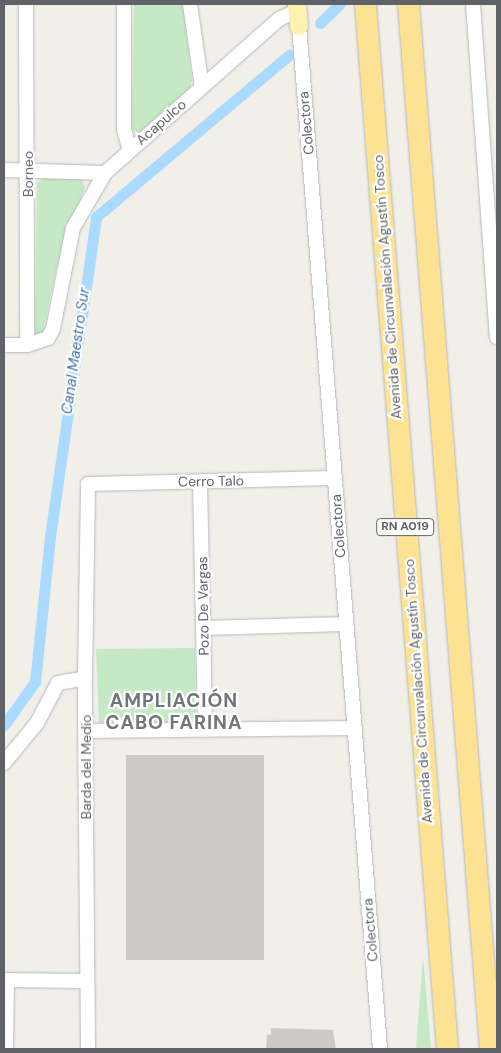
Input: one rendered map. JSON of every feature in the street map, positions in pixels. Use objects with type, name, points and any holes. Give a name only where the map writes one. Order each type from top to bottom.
[{"type":"highway","name":"Avenida de Circunvalación Agustín Tosco","points":[[365,4],[447,1049]]},
{"type":"highway","name":"RN A019","points":[[408,4],[490,1049]]},
{"type":"highway","points":[[478,892],[497,986]]},
{"type":"street","name":"Borneo","points":[[26,4],[28,170],[27,345]]},
{"type":"street","points":[[124,4],[124,130],[130,150]]},
{"type":"street","points":[[190,4],[202,87]]},
{"type":"street","points":[[473,4],[497,337]]},
{"type":"street","name":"Acapulco","points":[[27,345],[41,343],[53,329],[73,228],[105,173],[279,19],[298,13]]},
{"type":"street","name":"Colectora","points":[[298,13],[380,1049]]},
{"type":"street","points":[[4,170],[105,173]]},
{"type":"street","points":[[4,345],[27,345]]},
{"type":"street","name":"Cerro Talo","points":[[88,484],[335,478]]},
{"type":"street","name":"Pozo De Vargas","points":[[200,482],[205,730]]},
{"type":"street","name":"Barda del Medio","points":[[88,484],[85,678],[88,1049]]},
{"type":"street","points":[[203,628],[346,624]]},
{"type":"street","points":[[4,762],[37,723],[58,683],[85,678]]},
{"type":"street","points":[[86,731],[354,728]]},
{"type":"street","points":[[6,1049],[5,980],[87,981]]},
{"type":"green space","points":[[134,4],[183,4],[192,81],[189,91],[143,134],[136,135],[132,129]]},
{"type":"green space","points":[[46,176],[80,176],[85,187],[56,270],[43,332],[39,334],[35,332],[37,183]]},
{"type":"green space","points":[[195,648],[196,715],[188,726],[103,726],[99,721],[96,649]]},
{"type":"green space","points":[[423,957],[431,1049],[416,1049]]},
{"type":"building","points":[[126,755],[264,755],[264,960],[126,960]]},
{"type":"building","points":[[271,1028],[333,1030],[336,1049],[266,1049],[267,1034],[271,1035]]},
{"type":"waterway","name":"Canal Maestro Sur","points":[[320,23],[340,4]]},
{"type":"waterway","name":"Canal Maestro Sur","points":[[4,725],[35,682],[50,537],[96,217],[289,55]]},
{"type":"district","name":"AMPLIACIÓN CABO FARINA","points":[[174,712]]}]
